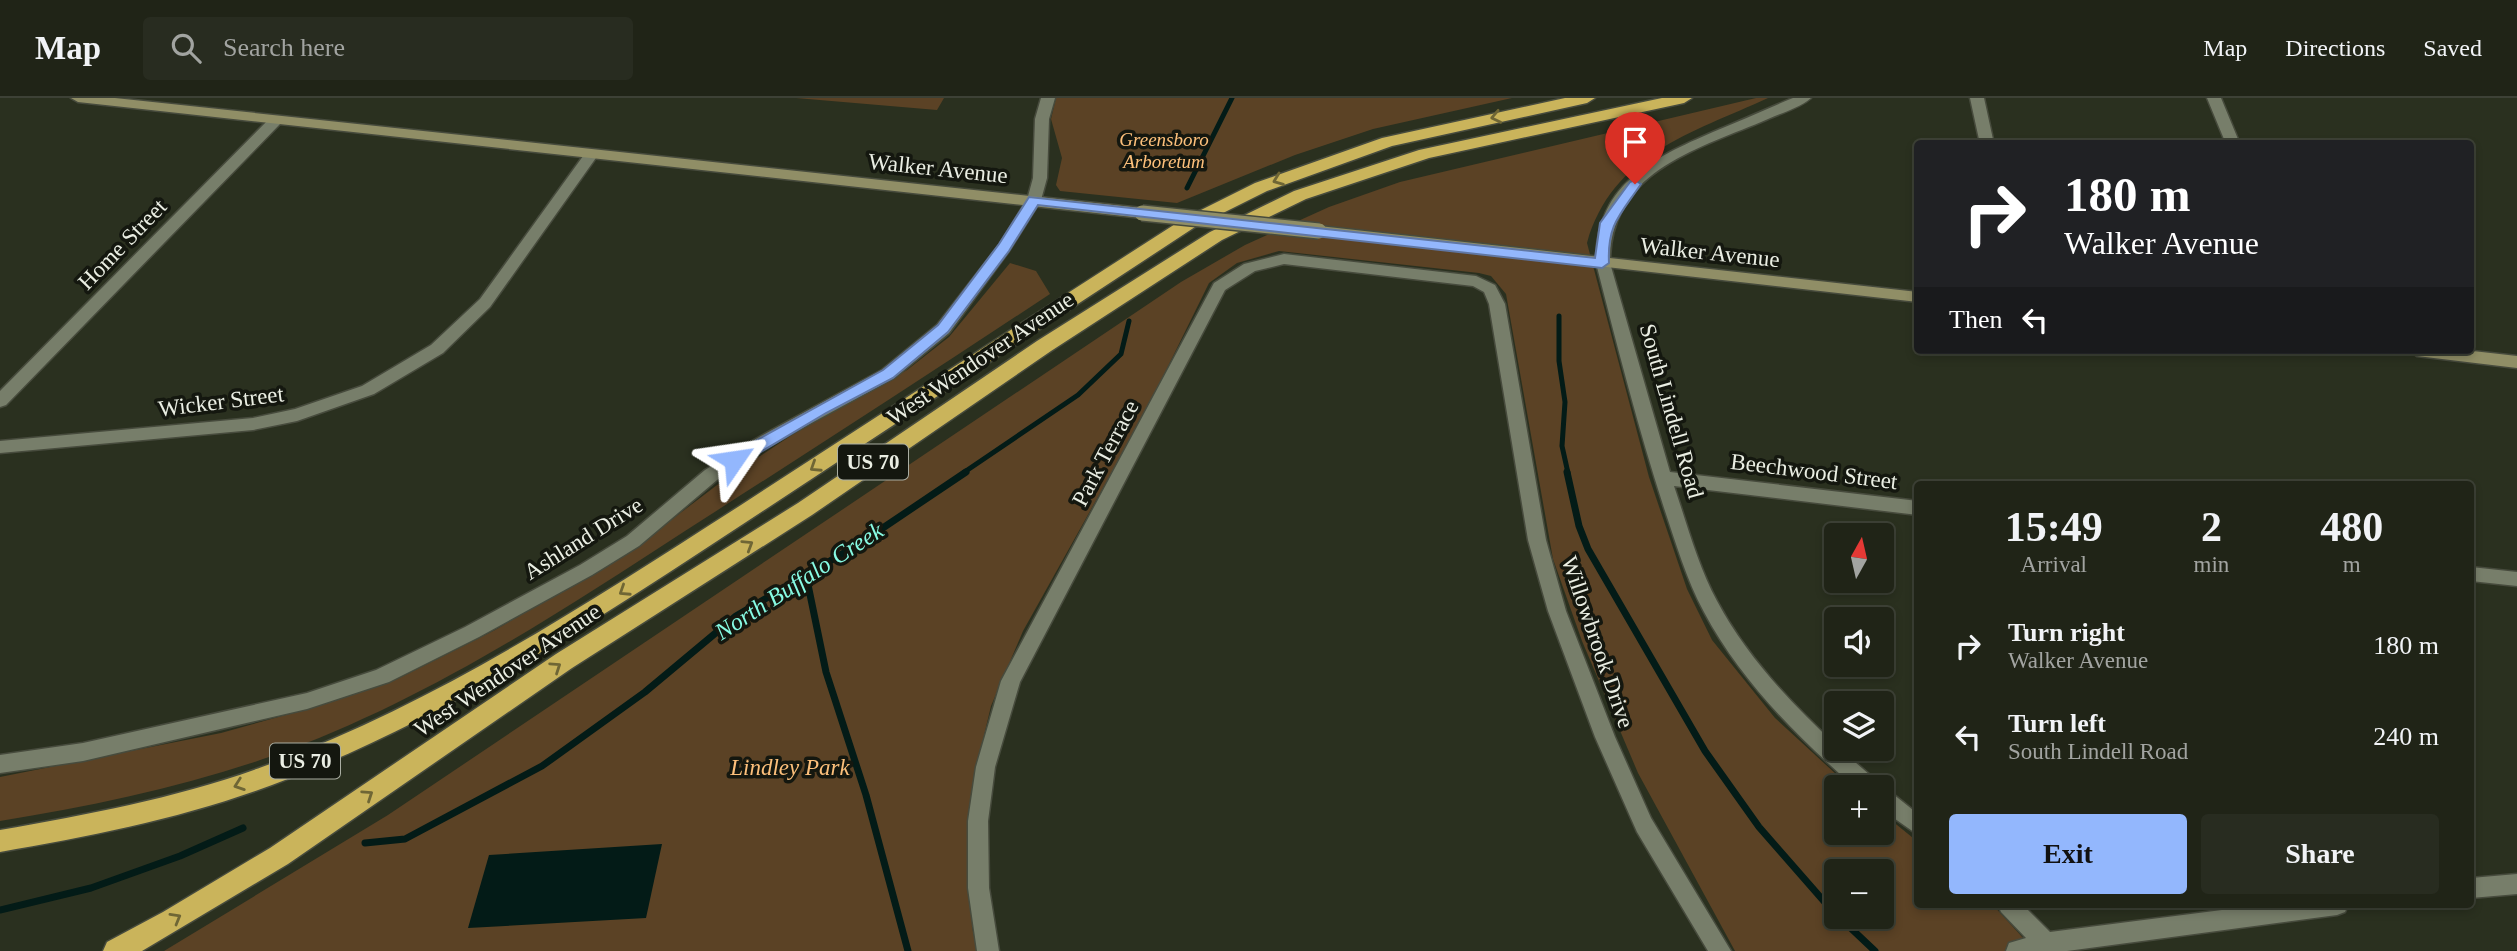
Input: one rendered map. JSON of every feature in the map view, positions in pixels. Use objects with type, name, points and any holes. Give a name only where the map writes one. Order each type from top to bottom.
[{"type":"highway","name":"West Wendover Avenue","points":[[0,841],[80,827],[217,793],[317,757],[409,716],[586,616],[1189,223],[1261,187],[1349,154],[1447,127],[1587,98]]},
{"type":"highway","name":"West Wendover Avenue","points":[[117,951],[279,856],[564,661],[805,509],[1044,346],[1216,236],[1300,195],[1412,157],[1684,98]]},
{"type":"street","name":"Walker Avenue","points":[[78,98],[1914,297]]},
{"type":"street","name":"Ashland Drive","points":[[0,764],[83,752],[307,701],[382,676],[472,632],[563,583],[633,541],[711,475],[756,446],[888,374],[943,329],[1004,247],[1034,200],[1040,178],[1042,119],[1048,98]]},
{"type":"street","name":"South Lindell Road","points":[[1804,98],[1672,155],[1649,170],[1622,199],[1607,223],[1602,263],[1662,478],[1690,558],[1716,617],[1758,675],[1788,710],[1832,756],[1855,775]]},
{"type":"street","points":[[1977,98],[1986,140]]},
{"type":"street","points":[[2214,98],[2231,140]]},
{"type":"street","name":"Home Street","points":[[0,401],[276,120]]},
{"type":"street","name":"Wicker Street","points":[[0,447],[253,424],[308,411],[368,390],[437,349],[485,303],[592,155]]},
{"type":"street","name":"Park Terrace","points":[[988,951],[980,918],[978,859],[983,782],[1011,681],[1219,287],[1233,273],[1255,264],[1284,259],[1476,281],[1490,289],[1497,304],[1501,324]]},
{"type":"street","name":"Willowbrook Drive","points":[[1501,324],[1537,540],[1558,611],[1605,737],[1644,825],[1720,951]]},
{"type":"street","points":[[2450,354],[2517,362]]},
{"type":"street","name":"Beechwood Street","points":[[1662,478],[1914,508]]},
{"type":"street","points":[[2474,574],[2517,579]]},
{"type":"street","points":[[1894,807],[1914,823]]},
{"type":"street","points":[[2474,888],[2517,884]]},
{"type":"street","points":[[2012,908],[2051,947]]},
{"type":"street","points":[[2017,951],[2317,908]]},
{"type":"green space","points":[[796,98],[944,98],[937,110]]},
{"type":"green space","name":"Greensboro Arboretum","points":[[1056,98],[1512,98],[1373,129],[1295,155],[1177,203],[1060,191],[1056,185],[1062,158],[1051,119]]},
{"type":"green space","name":"Lindley Park","points":[[1756,98],[1768,98],[1684,136],[1635,167],[1615,188],[1599,213],[1587,243],[1649,477],[1687,589],[1712,640],[1775,718],[1837,775],[1824,775],[1824,845],[1894,845],[1894,823],[1914,839],[1914,908],[1996,908],[2035,951],[1735,951],[1638,773],[1582,641],[1553,559],[1506,294],[1491,276],[1479,273],[1279,251],[1237,263],[1209,283],[1146,411],[1023,631],[991,706],[974,778],[970,862],[972,927],[977,951],[164,951],[388,815],[1181,282],[1245,245],[1329,207],[1400,182]]},
{"type":"green space","points":[[1010,263],[1036,271],[1050,294],[635,563],[485,656],[381,711],[272,756],[138,795],[0,821],[0,777],[221,733],[325,704],[401,677],[495,630],[633,549],[721,482],[792,435],[907,370],[949,337]]},
{"type":"water","points":[[662,844],[646,918],[468,928],[489,855]]},
{"type":"waterway","name":"North Buffalo Creek","points":[[1187,188],[1232,98]]},
{"type":"waterway","points":[[1559,316],[1559,361],[1565,402],[1562,446],[1568,473]]},
{"type":"waterway","name":"North Buffalo Creek","points":[[963,473],[1078,395],[1121,354],[1129,321]]},
{"type":"waterway","name":"North Buffalo Creek","points":[[806,575],[859,544],[966,472]]},
{"type":"waterway","points":[[1567,472],[1579,526],[1588,549],[1705,751],[1759,827],[1824,901]]},
{"type":"waterway","name":"North Buffalo Creek","points":[[365,843],[405,839],[542,766],[645,692],[736,616],[806,575]]},
{"type":"waterway","points":[[806,575],[826,672],[866,795],[908,951]]},
{"type":"waterway","name":"North Buffalo Creek","points":[[0,910],[91,888],[180,856],[243,828]]},
{"type":"waterway","points":[[1852,929],[1875,951]]},
{"type":"route","points":[[734,460],[888,374],[943,329],[1004,247],[1034,200],[1602,263],[1607,223],[1635,184]]}]
